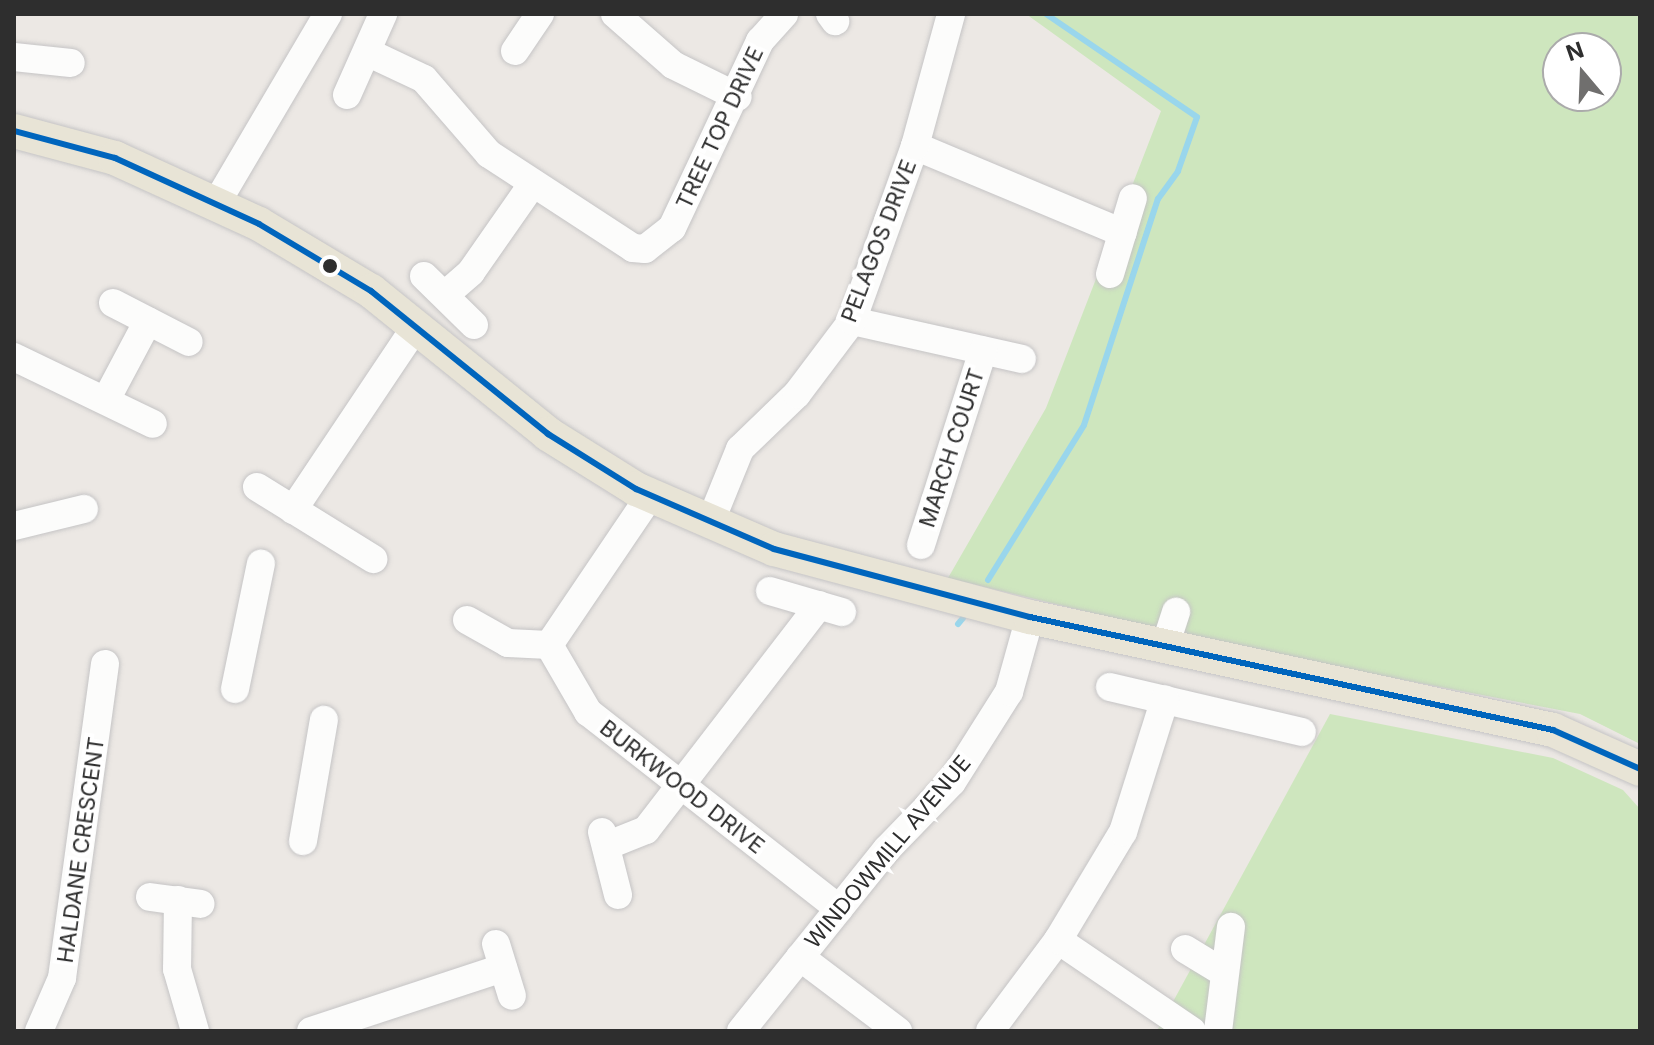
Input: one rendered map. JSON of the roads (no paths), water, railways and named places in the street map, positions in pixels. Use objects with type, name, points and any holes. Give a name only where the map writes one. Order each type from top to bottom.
[{"type":"main road","points":[[14,131],[115,158],[224,208],[416,326],[548,434],[650,496],[710,523],[808,561],[1030,617],[1553,730],[1640,769]]},
{"type":"street","points":[[224,208],[328,14]]},
{"type":"street","points":[[347,95],[383,14]]},
{"type":"street","points":[[515,51],[540,14]]},
{"type":"street","points":[[615,14],[673,65],[738,97]]},
{"type":"street","name":"TREE TOP DRIVE","points":[[533,183],[645,249],[672,228],[738,97],[760,41],[784,14]]},
{"type":"street","name":"PELAGOS DRIVE","points":[[710,523],[740,449],[797,394],[852,321],[915,146],[951,14]]},
{"type":"street","points":[[367,52],[424,79],[489,154],[533,183],[471,272],[446,294]]},
{"type":"street","points":[[14,57],[71,63]]},
{"type":"street","points":[[915,146],[1123,233]]},
{"type":"street","points":[[1110,274],[1133,198]]},
{"type":"street","points":[[424,276],[446,294],[474,325]]},
{"type":"street","points":[[113,303],[189,342]]},
{"type":"street","points":[[107,398],[148,321]]},
{"type":"street","name":"MARCH COURT","points":[[852,321],[1022,359]]},
{"type":"street","points":[[293,510],[416,326]]},
{"type":"street","name":"MARCH COURT","points":[[921,545],[983,351]]},
{"type":"street","points":[[14,357],[107,398],[153,424]]},
{"type":"street","points":[[257,487],[373,559]]},
{"type":"street","points":[[467,620],[508,643],[549,645],[650,496]]},
{"type":"street","points":[[14,526],[84,509]]},
{"type":"street","points":[[235,689],[261,564]]},
{"type":"street","points":[[618,895],[604,839],[643,834],[830,609],[770,591]]},
{"type":"street","points":[[1165,646],[1176,612]]},
{"type":"street","name":"WINDOWMILL AVENUE","points":[[741,1031],[839,909],[952,782],[1009,692],[1030,617]]},
{"type":"street","name":"BURKWOOD DRIVE","points":[[549,645],[588,712],[839,909]]},
{"type":"street","name":"HALDANE CRESCENT","points":[[39,1031],[62,978],[105,664]]},
{"type":"street","points":[[1110,687],[1302,732]]},
{"type":"street","points":[[990,1031],[1058,940],[1123,832],[1165,699]]},
{"type":"street","points":[[303,841],[324,720]]},
{"type":"street","points":[[150,897],[190,902],[177,969],[195,1031]]},
{"type":"street","points":[[1218,1031],[1221,971],[1231,927]]},
{"type":"street","points":[[1058,940],[1192,1031]]},
{"type":"street","points":[[1185,949],[1221,971]]},
{"type":"street","points":[[311,1031],[499,956],[512,996]]},
{"type":"street","points":[[800,957],[898,1031]]},
{"type":"waterway","points":[[988,580],[1084,425],[1158,199],[1178,171],[1197,117],[1046,14]]},
{"type":"waterway","points":[[958,624],[963,618]]}]
